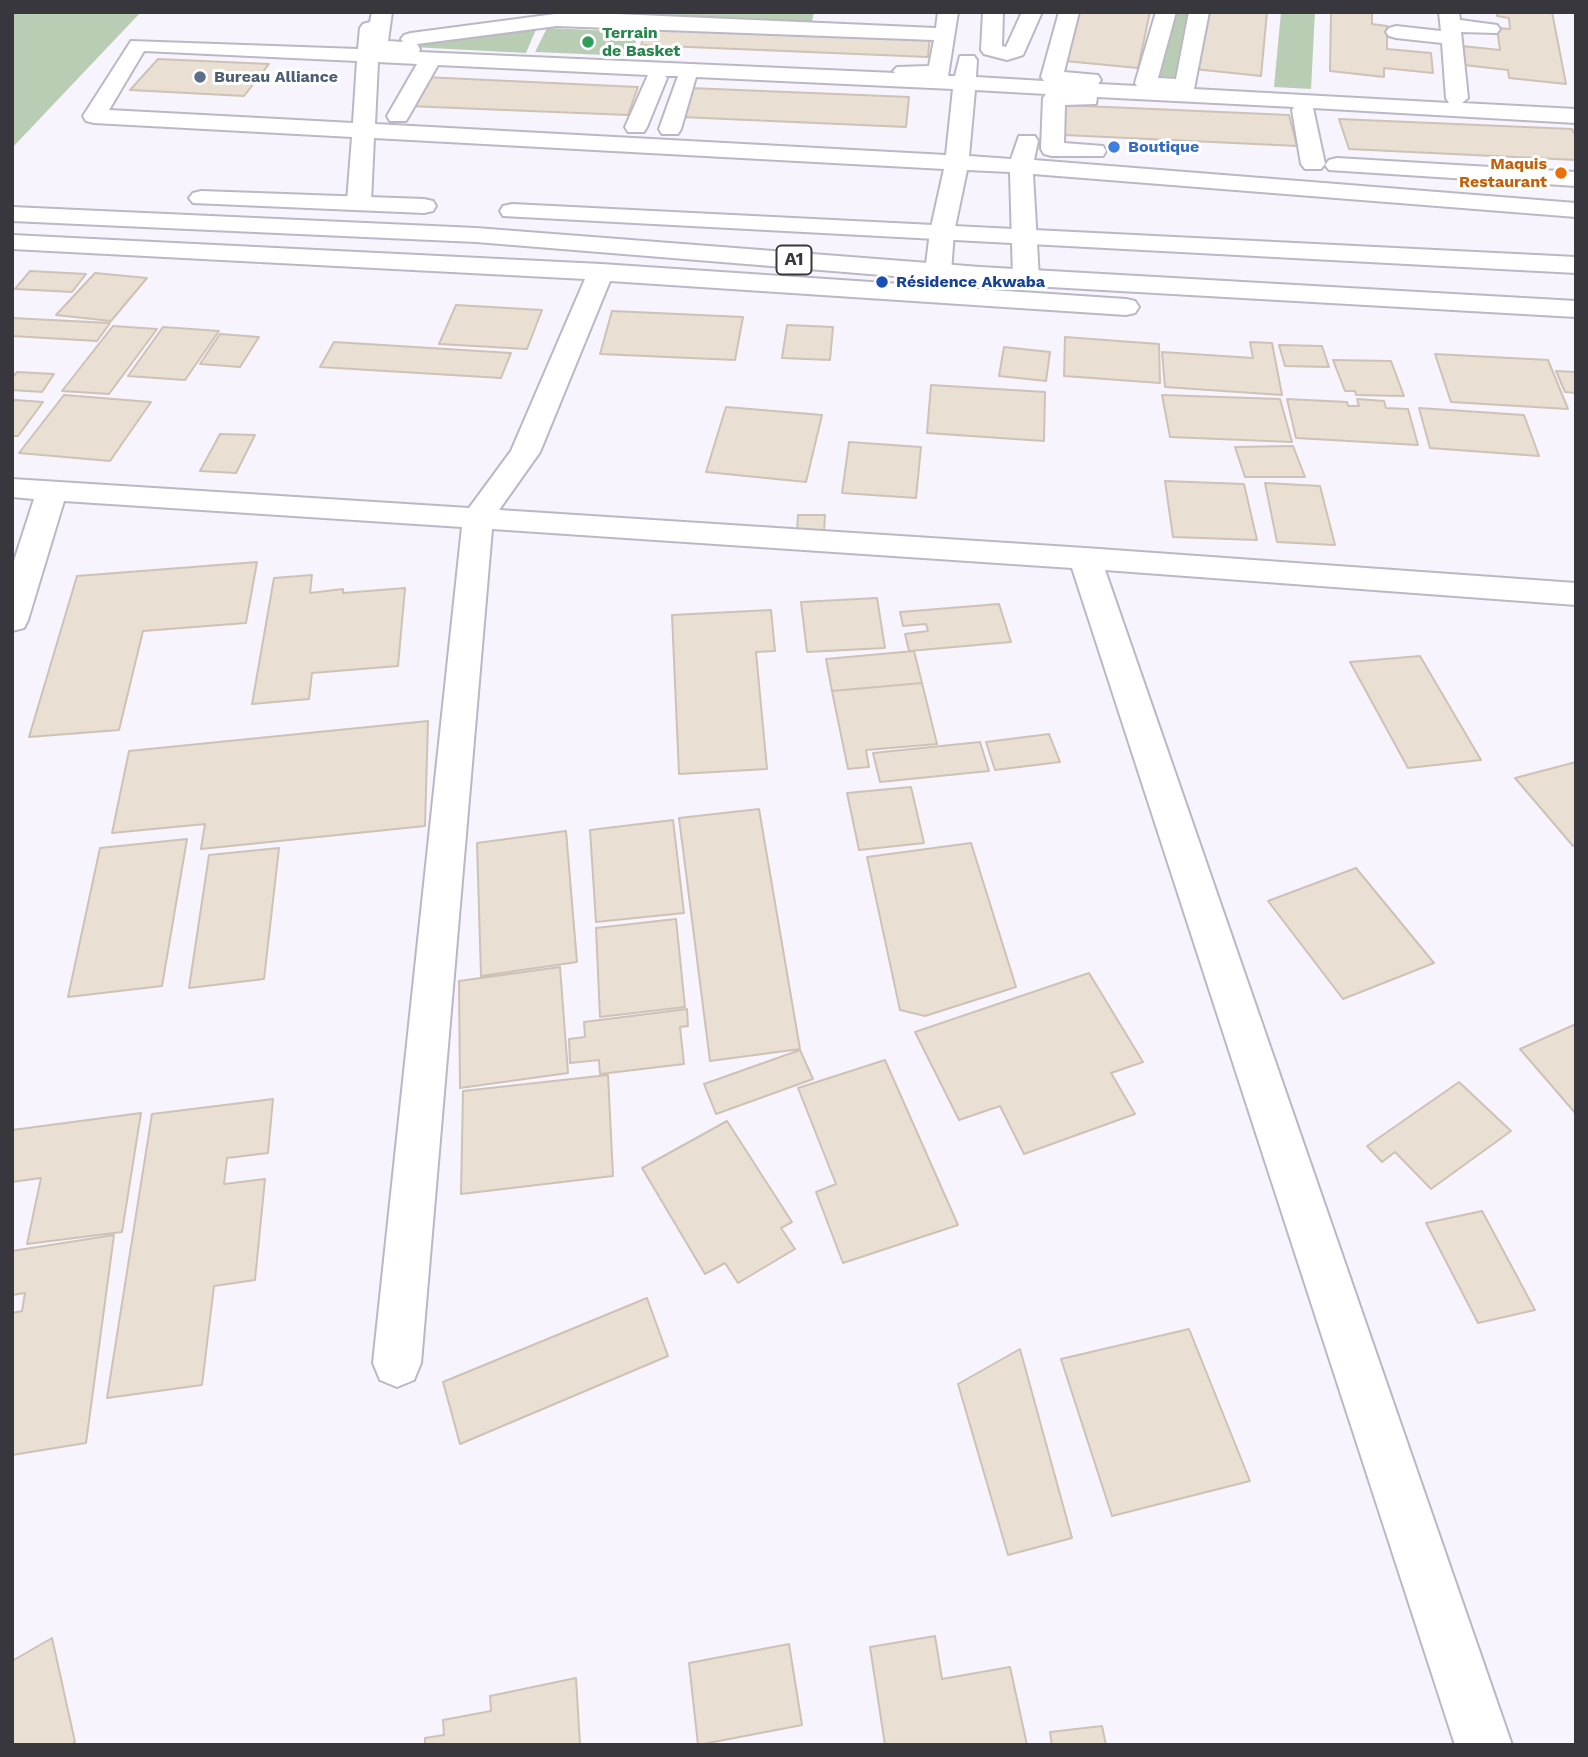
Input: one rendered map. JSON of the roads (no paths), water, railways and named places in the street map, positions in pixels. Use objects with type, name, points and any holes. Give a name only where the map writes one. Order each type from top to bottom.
[{"type":"street","points":[[371,12],[373,49]]},
{"type":"street","points":[[359,202],[363,129],[373,49],[382,12]]},
{"type":"street","points":[[373,49],[614,12]]},
{"type":"street","points":[[373,49],[377,47],[939,73],[948,12]]},
{"type":"street","points":[[993,12],[991,50],[1007,54],[1016,51],[1032,12]]},
{"type":"street","points":[[1026,278],[1021,166],[1058,12]]},
{"type":"street","points":[[1069,12],[1052,77],[1185,86],[1576,104]]},
{"type":"street","points":[[1146,83],[1166,12]]},
{"type":"street","points":[[1185,86],[1199,12]]},
{"type":"street","points":[[557,20],[645,23],[851,21],[945,34]]},
{"type":"street","points":[[1446,20],[1457,98]]},
{"type":"street","points":[[1396,32],[1446,20],[1490,29]]},
{"type":"street","points":[[632,59],[645,23]]},
{"type":"street","points":[[938,272],[942,232],[957,163],[969,36]]},
{"type":"street","points":[[1576,116],[373,49],[138,45],[94,116],[1021,166],[1576,210]]},
{"type":"street","points":[[319,113],[115,103],[152,52],[323,60],[322,74]]},
{"type":"street","points":[[926,142],[379,115],[383,63],[932,93],[931,105]]},
{"type":"street","points":[[398,116],[428,65]]},
{"type":"street","points":[[636,127],[656,78]]},
{"type":"street","points":[[670,129],[687,79]]},
{"type":"street","points":[[1175,156],[1052,149],[1054,98],[1303,110],[1335,136],[1576,179]]},
{"type":"street","points":[[1303,110],[1313,164]]},
{"type":"street","points":[[1313,164],[1335,136],[1576,122]]},
{"type":"street","points":[[1285,162],[1313,164]]},
{"type":"street","points":[[38,192],[359,202],[453,208]]},
{"type":"street","name":"A1","points":[[493,210],[1576,265]]},
{"type":"street","name":"A1","points":[[12,214],[476,235],[1026,278],[1576,309]]},
{"type":"street","points":[[12,242],[601,272],[1126,307]]},
{"type":"street","points":[[397,1363],[478,518],[525,452],[601,272]]},
{"type":"street","points":[[12,488],[1085,558],[1576,594]]},
{"type":"street","points":[[12,620],[52,491]]},
{"type":"street","points":[[1085,558],[1485,1745]]},
{"type":"place","name":"Terrain de Basket","points":[[588,42]]},
{"type":"place","name":"Bureau Alliance","points":[[200,77]]},
{"type":"place","name":"Boutique","points":[[1114,147]]},
{"type":"place","name":"Maquis Restaurant","points":[[1561,173]]},
{"type":"place","name":"Résidence Akwaba","points":[[882,282]]}]
